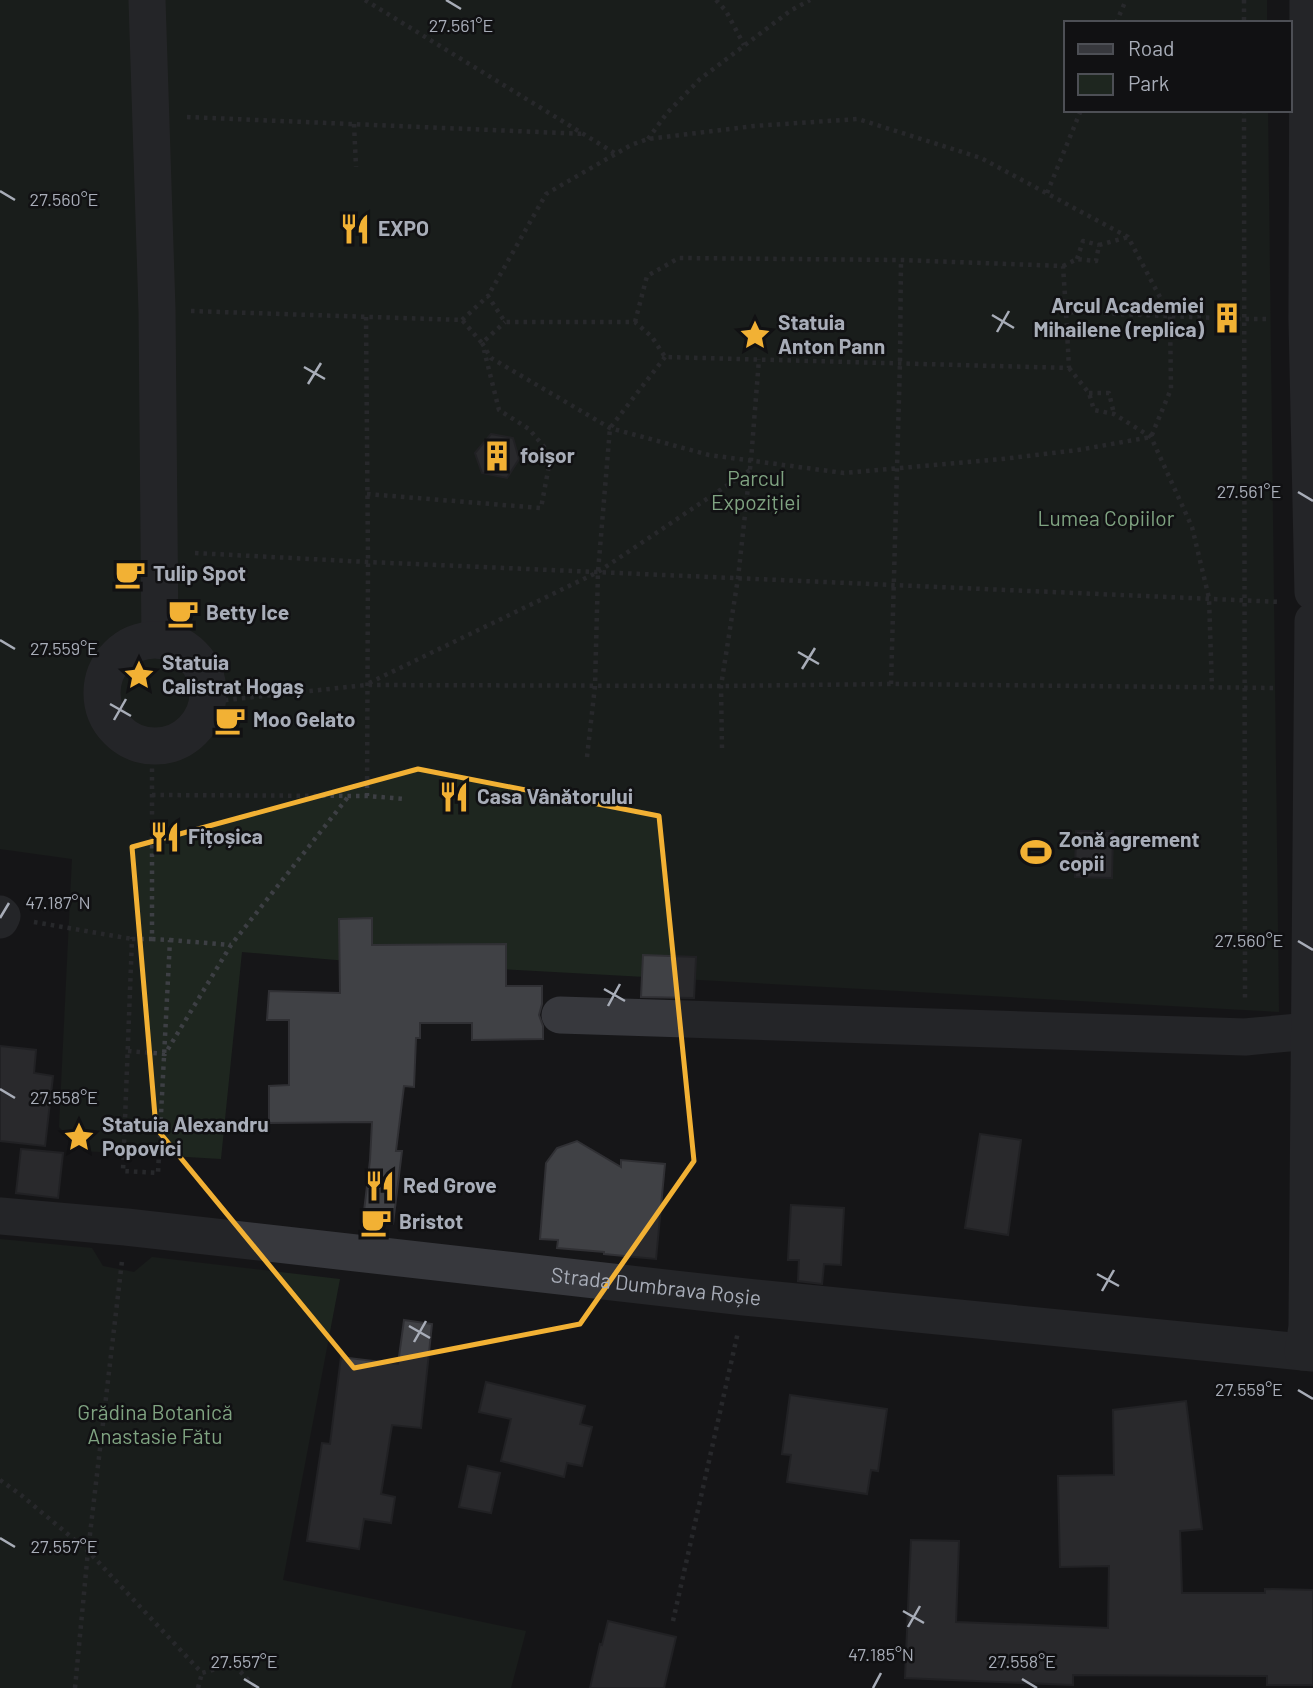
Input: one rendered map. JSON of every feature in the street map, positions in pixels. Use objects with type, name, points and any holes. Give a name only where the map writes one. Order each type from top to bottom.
[{"type":"street","points":[[147,0],[157,310],[160,640]]},
{"type":"street","points":[[1308,0],[1310,57],[1304,605],[1313,688],[1308,1352]]},
{"type":"street","points":[[160,640],[177,644],[191,654],[202,668],[208,685],[208,702],[203,717],[188,734],[168,745],[152,747],[135,743],[109,722],[103,706],[102,689],[114,658],[127,647],[143,641],[160,640]]},
{"type":"street","points":[[560,1015],[1245,1037],[1310,1031]]},
{"type":"street","name":"Strada Dumbrava Roșie","points":[[0,1216],[126,1227],[745,1297],[1308,1352]]},
{"type":"path","points":[[366,0],[617,154]]},
{"type":"path","points":[[716,0],[726,11],[744,45]]},
{"type":"path","points":[[648,139],[667,113],[700,79],[790,11],[810,0]]},
{"type":"path","points":[[1117,21],[1126,0]]},
{"type":"path","points":[[1244,0],[1244,21]]},
{"type":"path","points":[[1047,193],[1080,112]]},
{"type":"path","points":[[1244,112],[1245,1037]]},
{"type":"path","points":[[151,115],[585,134]]},
{"type":"path","points":[[157,310],[462,320],[488,296],[546,194],[631,145],[648,139],[754,126],[858,118],[981,158],[1128,236],[1170,316],[1171,389],[1151,437]]},
{"type":"path","points":[[354,124],[356,167]]},
{"type":"path","points":[[1077,259],[1083,241],[1099,245],[1128,236]]},
{"type":"path","points":[[635,322],[647,276],[680,258],[901,260],[1063,266],[1077,259],[1096,261],[1099,245]]},
{"type":"path","points":[[891,684],[901,260]]},
{"type":"path","points":[[1063,266],[1069,368],[1089,393],[1094,410],[1114,414],[1151,437],[1192,527],[1209,598],[1212,688]]},
{"type":"path","points":[[488,296],[505,322]]},
{"type":"path","points":[[1066,312],[1217,318]]},
{"type":"path","points":[[366,317],[367,796]]},
{"type":"path","points":[[462,320],[482,342],[491,358],[610,428],[709,455],[844,473],[1065,452],[1151,437]]},
{"type":"path","points":[[482,342],[505,322],[635,322],[652,337],[665,357]]},
{"type":"path","points":[[367,494],[541,508],[551,455],[529,429],[499,410],[482,342]]},
{"type":"path","points":[[665,357],[1069,368]]},
{"type":"path","points":[[587,757],[595,685],[598,572],[610,428],[665,357]]},
{"type":"path","points":[[722,748],[721,686],[738,578],[759,359]]},
{"type":"path","points":[[1089,393],[1110,393],[1114,414]]},
{"type":"path","points":[[366,685],[598,572],[750,470]]},
{"type":"path","points":[[159,551],[1209,598],[1304,605]]},
{"type":"path","points":[[208,702],[366,685],[891,684],[1313,688]]},
{"type":"path","points":[[152,747],[152,939]]},
{"type":"path","points":[[152,795],[367,796],[406,799]]},
{"type":"path","points":[[165,1054],[231,945],[348,797]]},
{"type":"path","points":[[1,917],[132,939],[231,945]]},
{"type":"path","points":[[132,939],[123,1171],[159,1173],[170,940]]},
{"type":"path","points":[[128,1051],[165,1054]]},
{"type":"path","points":[[75,1688],[123,1249]]},
{"type":"path","points":[[673,1621],[745,1297]]},
{"type":"path","points":[[0,1480],[88,1551],[202,1673]]},
{"type":"path","points":[[202,1673],[233,1664],[256,1688]]},
{"type":"path","points":[[198,1688],[202,1673]]},
{"type":"highlighted area","points":[[418,769],[659,816],[694,1161],[580,1324],[354,1368],[156,1128],[132,847]]},
{"type":"green space","name":"Parcul Expoziției","points":[[0,0],[1267,0],[1267,21],[1064,21],[1064,112],[1268,112],[1279,1012],[336,960],[242,952],[221,1159],[83,1151],[59,1127],[72,859],[0,849]]},
{"type":"green space","name":"Grădina Botanică Anastasie Fătu","points":[[0,1239],[92,1248],[103,1266],[134,1272],[152,1257],[340,1279],[283,1580],[526,1631],[511,1688],[0,1688]]},
{"type":"building","name":"foișor","points":[[491,434],[513,438],[519,459],[507,478],[482,473],[475,453]]},
{"type":"building","points":[[1076,831],[1113,831],[1112,878],[1075,877]]},
{"type":"building","points":[[372,918],[372,945],[506,944],[506,986],[542,986],[539,1015],[543,1026],[543,1039],[472,1040],[472,1023],[420,1023],[420,1038],[416,1038],[414,1087],[404,1086],[396,1151],[402,1151],[393,1224],[363,1220],[372,1122],[269,1123],[269,1086],[289,1085],[289,1020],[267,1020],[269,991],[340,993],[339,919]]},
{"type":"building","points":[[643,955],[696,957],[694,998],[641,997]]},
{"type":"building","points":[[0,1046],[36,1050],[34,1073],[53,1076],[45,1146],[0,1141]]},
{"type":"building","points":[[980,1134],[1021,1140],[1008,1235],[965,1228]]},
{"type":"building","points":[[577,1141],[621,1167],[621,1160],[665,1164],[656,1259],[557,1248],[558,1240],[540,1239],[546,1163],[557,1148]]},
{"type":"building","points":[[21,1149],[63,1153],[58,1198],[16,1193]]},
{"type":"building","points":[[791,1205],[844,1208],[841,1265],[824,1264],[822,1284],[798,1281],[799,1260],[788,1260]]},
{"type":"building","points":[[404,1320],[432,1324],[421,1428],[392,1425],[381,1494],[395,1497],[391,1523],[364,1519],[359,1549],[307,1541],[322,1443],[330,1444],[341,1357],[398,1364]]},
{"type":"building","points":[[486,1382],[585,1406],[580,1424],[592,1427],[582,1466],[567,1463],[564,1477],[501,1461],[511,1419],[479,1412]]},
{"type":"building","points":[[790,1395],[887,1409],[878,1471],[871,1470],[867,1494],[787,1482],[791,1455],[782,1454]]},
{"type":"building","points":[[1186,1401],[1202,1529],[1180,1531],[1182,1593],[1313,1590],[1313,1685],[1267,1685],[1267,1676],[1073,1675],[1073,1685],[905,1678],[911,1540],[959,1541],[956,1622],[1108,1628],[1109,1566],[1060,1567],[1058,1476],[1114,1475],[1113,1410]]},
{"type":"building","points":[[468,1466],[500,1473],[491,1513],[459,1507]]},
{"type":"building","points":[[608,1621],[676,1637],[664,1688],[590,1688]]},
{"type":"place","name":"EXPO","points":[[355,229]]},
{"type":"place","name":"Arcul Academiei Mihailene (replica)","points":[[1227,318]]},
{"type":"place","name":"Statuia Anton Pann","points":[[755,335]]},
{"type":"place","name":"foișor","points":[[497,456]]},
{"type":"place","name":"Tulip Spot","points":[[130,574]]},
{"type":"place","name":"Betty Ice","points":[[183,613]]},
{"type":"place","name":"Statuia Calistrat Hogaș","points":[[139,675]]},
{"type":"place","name":"Moo Gelato","points":[[230,720]]},
{"type":"place","name":"Casa Vânătorului","points":[[454,797]]},
{"type":"place","name":"Fițoșica","points":[[165,837]]},
{"type":"place","name":"Zonă agrement copii","points":[[1036,852]]},
{"type":"place","name":"Statuia Alexandru Popovici","points":[[79,1137]]},
{"type":"place","name":"Red Grove","points":[[380,1186]]},
{"type":"place","name":"Bristot","points":[[376,1222]]},
{"type":"park label","name":"Lumea Copiilor","points":[[1106,519]]}]
